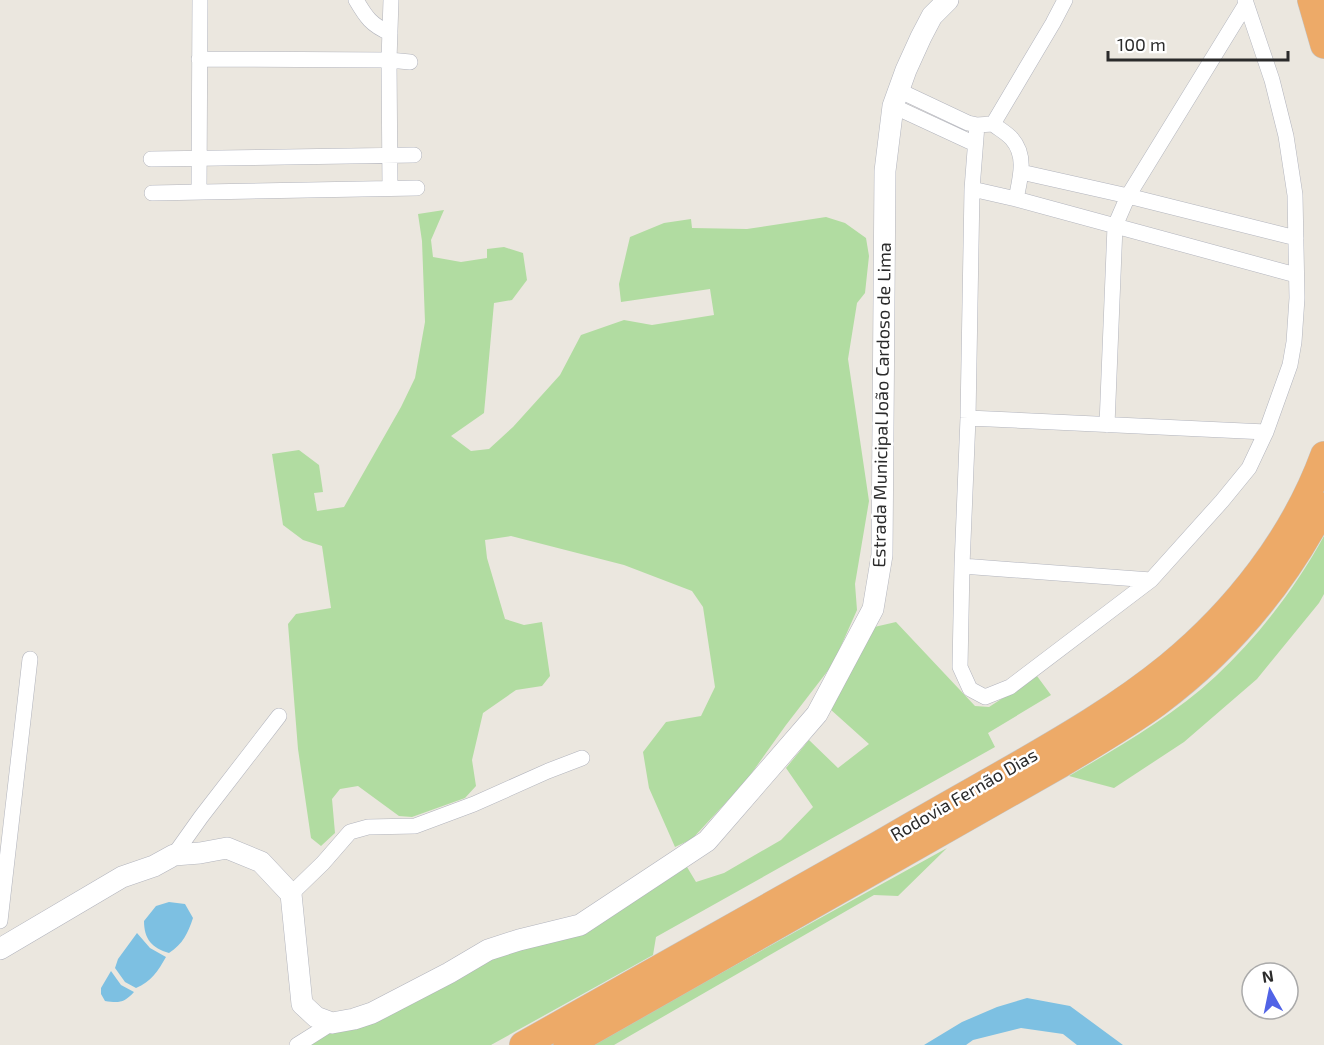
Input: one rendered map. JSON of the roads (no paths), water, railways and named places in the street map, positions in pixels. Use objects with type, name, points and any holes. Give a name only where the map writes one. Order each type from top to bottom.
[{"type":"highway","points":[[1311,0],[1324,45]]},
{"type":"highway","name":"Rodovia Fernão Dias","points":[[523,1045],[1046,749],[1134,693],[1170,665],[1223,616],[1255,576],[1278,544],[1301,504],[1324,455]]},
{"type":"highway","name":"Rodovia Fernão Dias","points":[[567,1045],[1061,764],[1115,732],[1157,703],[1197,671],[1258,608],[1285,573],[1324,506]]},
{"type":"street","points":[[199,192],[200,0]]},
{"type":"street","points":[[356,0],[370,21],[390,33]]},
{"type":"street","points":[[390,188],[391,0]]},
{"type":"street","name":"Estrada Municipal João Cardoso de Lima","points":[[332,1023],[354,1020],[372,1013],[488,950],[580,925],[707,841],[817,714],[873,609],[882,555],[885,171],[896,98],[906,70],[932,16],[948,0]]},
{"type":"street","points":[[993,124],[1065,0]]},
{"type":"street","points":[[977,125],[972,189],[960,667],[970,689],[985,697],[1010,687],[1151,580],[1249,468],[1266,432],[1290,365],[1294,342],[1297,298],[1295,195],[1286,136],[1272,80],[1245,2]]},
{"type":"street","points":[[1107,425],[1114,226],[1128,196],[1245,2]]},
{"type":"street","points":[[199,58],[410,62]]},
{"type":"street","points":[[896,98],[968,123],[993,124],[1012,139],[1019,150],[1022,162],[1016,198]]},
{"type":"street","points":[[896,98],[975,144]]},
{"type":"street","points":[[151,159],[414,155]]},
{"type":"street","points":[[1021,172],[1296,238]]},
{"type":"street","points":[[152,192],[417,188]]},
{"type":"street","points":[[972,189],[1016,198],[1296,275]]},
{"type":"street","points":[[968,418],[1266,432]]},
{"type":"street","points":[[962,566],[1151,580]]},
{"type":"street","points":[[0,921],[2,885],[30,659]]},
{"type":"street","points":[[174,855],[279,716]]},
{"type":"street","points":[[291,894],[323,863],[350,832],[368,827],[415,826],[474,804],[582,758]]},
{"type":"street","points":[[0,950],[122,877],[154,866],[174,855],[227,848],[261,862],[291,894],[302,1004],[316,1017],[332,1023]]},
{"type":"street","points":[[297,1045],[332,1023]]},
{"type":"water","points":[[169,902],[185,904],[193,918],[184,938],[169,953],[150,942],[144,921],[156,906]]},
{"type":"water","points":[[137,933],[150,948],[166,957],[154,976],[136,988],[125,982],[115,968],[118,959]]},
{"type":"water","points":[[111,971],[121,985],[134,992],[118,1002],[105,1001],[101,994],[101,988]]},
{"type":"water","points":[[1027,998],[1070,1006],[1123,1045],[1077,1045],[1063,1034],[1021,1028],[973,1040],[966,1045],[924,1045],[962,1022],[997,1007]]}]
